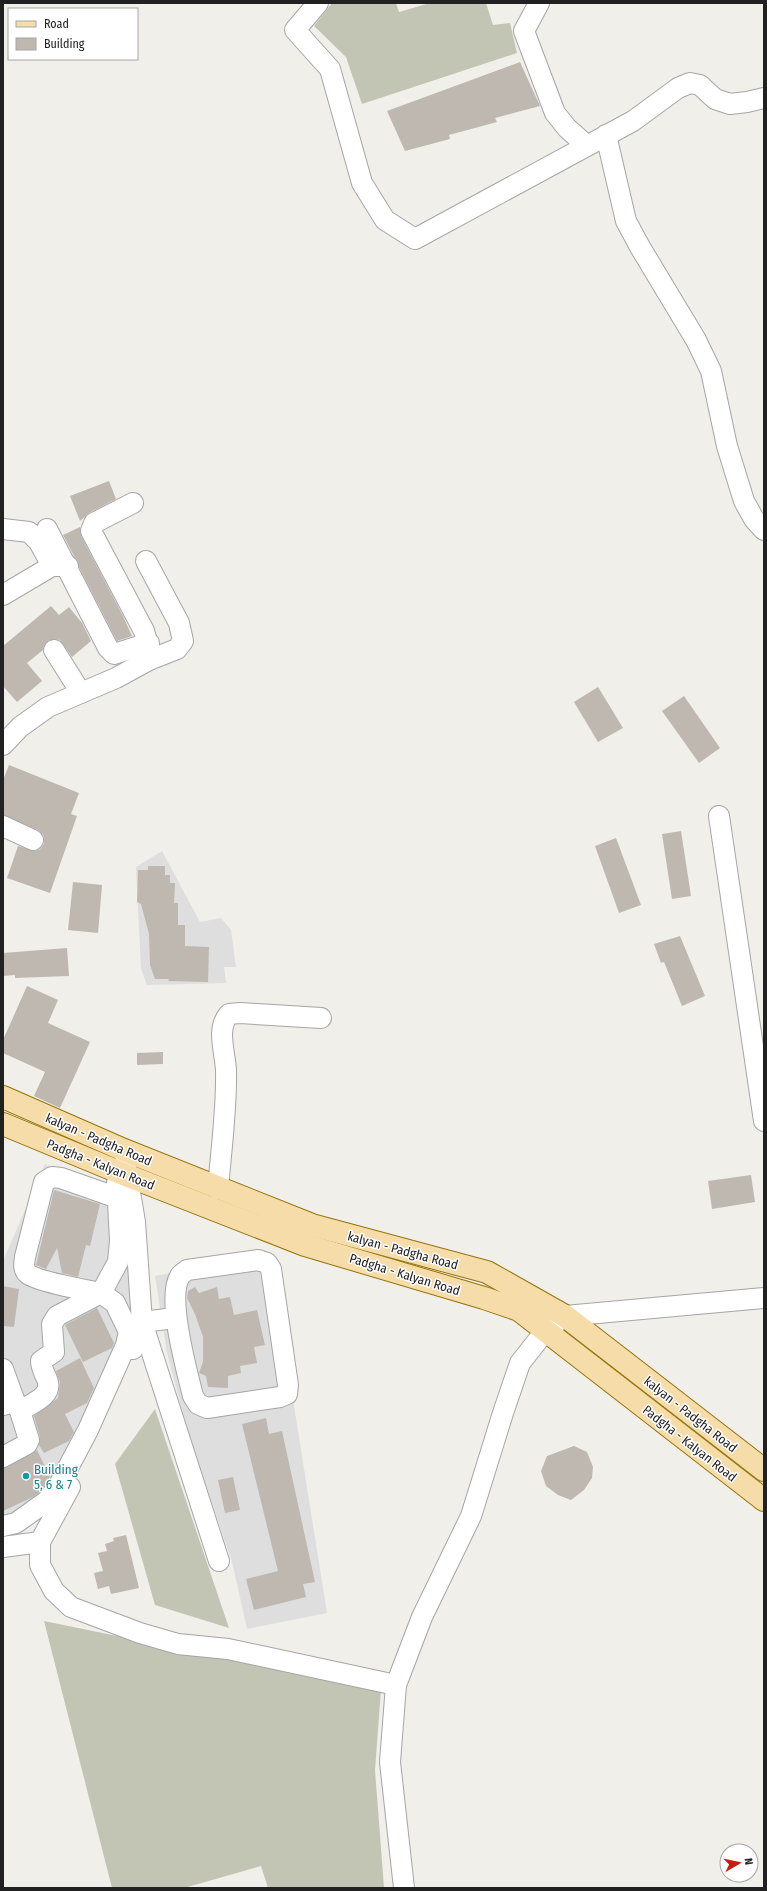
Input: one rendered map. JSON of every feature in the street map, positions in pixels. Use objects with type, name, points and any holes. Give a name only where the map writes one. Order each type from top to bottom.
[{"type":"main road","name":"kalyan - Padgha Road","points":[[3,1098],[218,1189],[309,1235],[486,1272],[565,1316],[764,1470]]},
{"type":"main road","name":"Padgha - Kalyan Road","points":[[3,1125],[121,1173],[309,1235],[519,1310],[764,1500]]},
{"type":"street","points":[[318,3],[295,30],[330,69],[362,183],[385,220],[415,239],[586,145],[633,121],[678,88],[690,83],[700,85],[715,99],[730,104],[764,98]]},
{"type":"street","points":[[539,3],[524,31],[555,114],[567,128],[586,145]]},
{"type":"street","points":[[606,135],[626,221],[696,340],[711,371],[727,446],[744,501],[754,519],[764,530]]},
{"type":"street","points":[[133,503],[94,523],[91,531],[144,631],[149,652]]},
{"type":"street","points":[[3,529],[29,532],[60,566]]},
{"type":"street","points":[[47,529],[60,566],[108,648],[114,654],[116,678]]},
{"type":"street","points":[[114,654],[177,649],[183,641],[179,622],[146,561]]},
{"type":"street","points":[[3,596],[60,566]]},
{"type":"street","points":[[54,650],[81,693]]},
{"type":"street","points":[[3,744],[20,727],[48,707],[116,678],[149,652]]},
{"type":"street","points":[[718,816],[764,1121]]},
{"type":"street","points":[[3,826],[33,840]]},
{"type":"street","points":[[218,1189],[226,1070],[222,1030],[224,1020],[230,1014],[240,1013],[321,1018]]},
{"type":"street","points":[[12,1406],[45,1395],[49,1390],[49,1385],[41,1365],[41,1360],[54,1352],[52,1324],[57,1316],[101,1293],[118,1262],[120,1241],[118,1198],[124,1150]]},
{"type":"street","points":[[121,1173],[135,1222],[142,1322],[219,1561]]},
{"type":"street","points":[[3,1526],[16,1523],[38,1508],[48,1500],[59,1485],[88,1430],[126,1345],[129,1332],[115,1303],[101,1293],[27,1274],[24,1267],[24,1257],[44,1182],[52,1177],[61,1178],[118,1198]]},
{"type":"street","points":[[258,1260],[267,1263],[271,1269],[288,1386],[287,1394],[280,1397],[207,1408],[198,1404],[193,1396],[175,1318],[177,1287],[180,1276],[187,1270],[258,1260]]},
{"type":"street","points":[[404,1888],[390,1762],[396,1685],[422,1617],[471,1516],[520,1363],[546,1330],[565,1316],[764,1298]]},
{"type":"street","points":[[142,1322],[175,1318]]},
{"type":"street","points":[[142,1322],[121,1385],[100,1433],[40,1542],[40,1565],[54,1591],[71,1607],[140,1633],[178,1644],[228,1649],[396,1685]]},
{"type":"street","points":[[3,1369],[12,1406],[27,1434],[27,1444],[3,1457]]},
{"type":"street","points":[[3,1547],[40,1542]]},
{"type":"shaded area","points":[[332,3],[396,3],[399,12],[430,3],[486,3],[493,25],[510,23],[517,53],[362,104],[346,57],[314,26]]},
{"type":"shaded area","points":[[162,851],[200,922],[221,918],[231,930],[236,967],[224,967],[226,983],[147,985],[141,969],[136,867]]},
{"type":"shaded area","points":[[45,1164],[123,1209],[134,1333],[59,1494],[3,1532],[3,1261]]},
{"type":"shaded area","points":[[270,1255],[327,1613],[247,1629],[232,1562],[187,1429],[167,1353],[155,1276]]},
{"type":"shaded area","points":[[155,1409],[229,1628],[155,1605],[115,1464]]},
{"type":"shaded area","points":[[44,1621],[381,1690],[375,1770],[384,1888],[268,1888],[261,1866],[184,1888],[112,1888]]},
{"type":"building","points":[[520,62],[540,106],[495,118],[497,122],[449,135],[450,139],[405,151],[387,111]]},
{"type":"building","points":[[109,481],[116,499],[89,513],[80,521],[70,496]]},
{"type":"building","points":[[80,527],[81,536],[132,636],[117,641],[79,567],[78,561],[63,535]]},
{"type":"building","points":[[51,606],[59,615],[69,607],[82,623],[91,641],[72,657],[60,640],[54,639],[48,641],[44,645],[43,650],[27,663],[42,681],[17,702],[3,686],[3,646]]},
{"type":"building","points":[[598,687],[623,728],[598,742],[574,702]]},
{"type":"building","points":[[684,696],[720,748],[699,763],[662,711]]},
{"type":"building","points":[[9,765],[79,793],[71,814],[77,816],[50,893],[7,878],[18,846],[34,851],[40,849],[44,844],[43,834],[38,830],[3,815],[3,780]]},
{"type":"building","points":[[681,831],[691,896],[672,899],[662,834]]},
{"type":"building","points":[[616,838],[641,905],[619,913],[595,846]]},
{"type":"building","points":[[148,866],[165,866],[165,875],[170,875],[170,883],[175,883],[174,903],[178,903],[178,925],[185,925],[185,946],[209,947],[208,982],[168,981],[169,979],[155,979],[150,965],[149,934],[141,904],[137,902],[138,870],[148,870]]},
{"type":"building","points":[[73,882],[102,885],[98,933],[68,930]]},
{"type":"building","points":[[680,936],[705,996],[682,1006],[664,962],[661,963],[654,944]]},
{"type":"building","points":[[67,948],[69,976],[15,978],[15,975],[3,976],[3,953]]},
{"type":"building","points":[[27,986],[58,1000],[48,1023],[90,1042],[60,1108],[34,1096],[45,1072],[3,1053],[3,1040]]},
{"type":"building","points":[[163,1052],[163,1064],[137,1065],[137,1053]]},
{"type":"building","points":[[751,1175],[755,1202],[712,1209],[708,1181]]},
{"type":"building","points":[[54,1190],[100,1204],[90,1246],[86,1245],[78,1277],[62,1273],[57,1248],[46,1269],[36,1265]]},
{"type":"building","points":[[3,1286],[19,1289],[14,1327],[3,1326]]},
{"type":"building","points":[[195,1287],[199,1293],[217,1287],[219,1299],[230,1297],[234,1315],[257,1310],[265,1345],[254,1347],[257,1363],[240,1366],[241,1373],[228,1376],[228,1388],[208,1387],[206,1376],[199,1373],[203,1362],[203,1337],[195,1314],[187,1298],[188,1291]]},
{"type":"building","points":[[97,1308],[114,1343],[112,1348],[83,1362],[65,1325]]},
{"type":"building","points":[[80,1358],[94,1388],[87,1403],[65,1414],[74,1432],[69,1441],[44,1453],[39,1445],[40,1437],[34,1416],[58,1398],[60,1382],[56,1371]]},
{"type":"building","points":[[266,1418],[269,1434],[282,1431],[315,1582],[303,1584],[306,1597],[254,1610],[246,1579],[278,1571],[242,1424]]},
{"type":"building","points":[[574,1446],[587,1452],[593,1467],[592,1478],[584,1490],[571,1500],[558,1495],[546,1486],[541,1471],[547,1456]]},
{"type":"building","name":"Building 5, 6 & 7","points":[[37,1450],[50,1477],[49,1479],[40,1492],[33,1497],[3,1511],[3,1468]]},
{"type":"building","points":[[233,1477],[240,1510],[225,1513],[218,1480]]},
{"type":"building","points":[[126,1535],[139,1588],[111,1594],[109,1586],[98,1589],[94,1573],[103,1571],[98,1553],[107,1551],[105,1544],[114,1541],[113,1538]]},
{"type":"place","name":"Building 5, 6 & 7","points":[[26,1476]]}]
